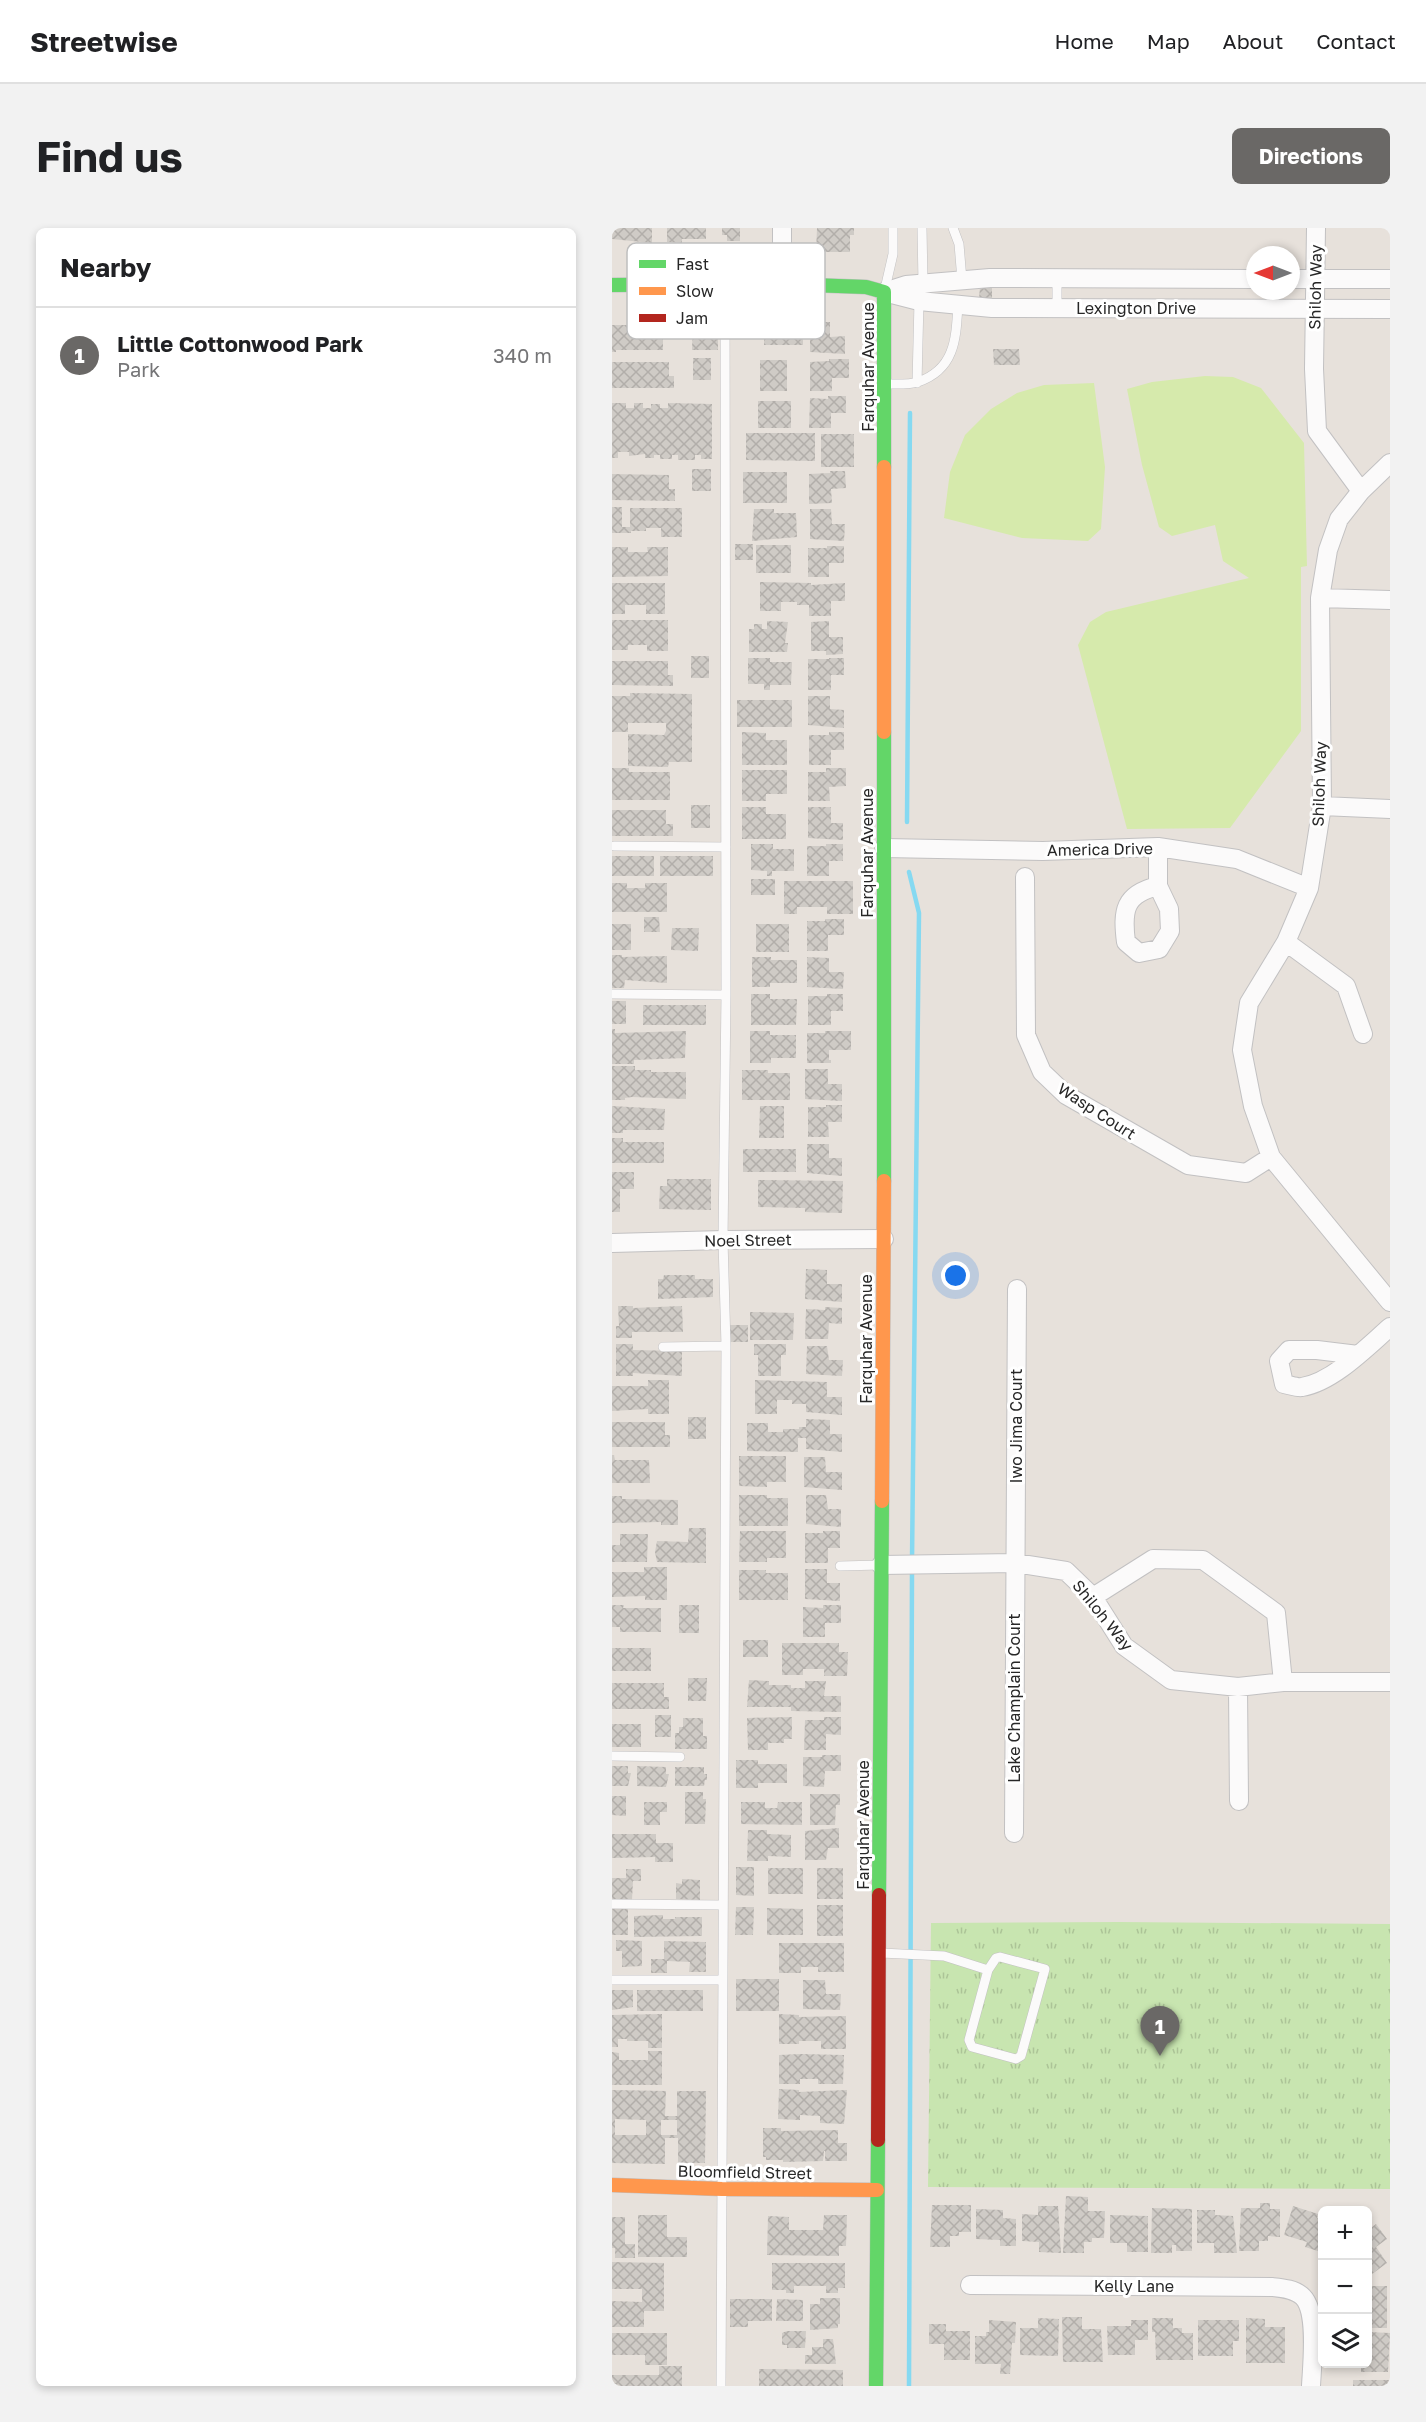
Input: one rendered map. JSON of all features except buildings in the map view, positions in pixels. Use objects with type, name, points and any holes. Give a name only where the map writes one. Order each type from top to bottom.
[{"type":"street","name":"Shiloh Way","points":[[1316,228],[1314,369],[1317,432],[1361,491],[1339,519],[1328,550],[1320,598],[1322,806],[1309,888],[1286,942],[1249,1003],[1242,1050],[1253,1106],[1271,1157],[1390,1302]]},
{"type":"street","name":"Lexington Drive","points":[[921,292],[962,280],[1246,279]]},
{"type":"street","points":[[1300,279],[1390,279]]},
{"type":"street","name":"Lexington Drive","points":[[825,286],[866,287],[884,292],[906,285],[958,304],[992,308],[1390,309]]},
{"type":"street","name":"Farquhar Avenue","points":[[876,2386],[884,1239],[884,292]]},
{"type":"street","points":[[1361,491],[1389,467]]},
{"type":"street","points":[[1320,598],[1390,600]]},
{"type":"street","points":[[1322,806],[1390,809]]},
{"type":"street","points":[[1158,847],[1158,886]]},
{"type":"street","name":"America Drive","points":[[884,848],[1043,851],[1158,847],[1237,859],[1309,888]]},
{"type":"street","name":"Wasp Court","points":[[1025,877],[1026,1035],[1042,1072],[1066,1095],[1188,1165],[1246,1173],[1271,1157]]},
{"type":"street","points":[[1286,942],[1346,986],[1363,1034]]},
{"type":"street","name":"Noel Street","points":[[612,1243],[884,1239]]},
{"type":"street","name":"Iwo Jima Court","points":[[1015,1563],[1017,1289]]},
{"type":"street","points":[[1358,1355],[1390,1327]]},
{"type":"street","points":[[1093,1597],[1153,1559],[1203,1560],[1276,1613],[1283,1682]]},
{"type":"street","name":"Shiloh Way","points":[[881,1565],[1015,1563],[1066,1571],[1093,1597],[1124,1646],[1171,1680],[1238,1687],[1283,1682],[1390,1682]]},
{"type":"street","name":"Lake Champlain Court","points":[[1014,1833],[1015,1563]]},
{"type":"street","points":[[1238,1687],[1239,1801]]},
{"type":"street","name":"Bloomfield Street","points":[[612,2185],[722,2189],[877,2190]]},
{"type":"street","name":"Kelly Lane","points":[[970,2285],[1300,2287],[1311,2316],[1311,2386]]},
{"type":"lane","points":[[884,292],[893,254],[893,228]]},
{"type":"lane","points":[[917,383],[922,228]]},
{"type":"lane","points":[[952,228],[959,244],[962,280]]},
{"type":"lane","points":[[1057,278],[1057,308]]},
{"type":"lane","points":[[885,384],[917,383],[936,373],[955,347],[958,304]]},
{"type":"lane","points":[[721,2386],[726,1346],[723,1240],[726,995],[725,339]]},
{"type":"lane","points":[[614,846],[726,847]]},
{"type":"lane","points":[[612,994],[726,995]]},
{"type":"lane","points":[[663,1347],[726,1346]]},
{"type":"lane","points":[[840,1566],[881,1565]]},
{"type":"lane","points":[[612,1756],[680,1757]]},
{"type":"lane","points":[[612,1904],[723,1905]]},
{"type":"lane","points":[[878,1953],[944,1956],[988,1970]]},
{"type":"lane","points":[[1000,1957],[1045,1969],[1021,2056],[1016,2059],[972,2047],[969,2040],[988,1970],[996,1958],[1000,1957]]},
{"type":"lane","points":[[612,1980],[723,1980]]},
{"type":"green space","points":[[1205,376],[1233,377],[1261,388],[1304,443],[1307,566],[1301,567],[1301,731],[1230,828],[1127,829],[1078,645],[1090,622],[1106,612],[1249,578],[1223,561],[1215,525],[1172,536],[1159,527],[1142,465],[1127,389],[1152,382]]},
{"type":"green space","points":[[1094,383],[1105,467],[1101,529],[1088,541],[1022,538],[944,518],[950,472],[965,435],[991,409],[1017,393],[1044,385]]},
{"type":"green space","points":[[931,1923],[1390,1924],[1390,2189],[928,2187]]},
{"type":"waterway","points":[[907,822],[910,413]]},
{"type":"waterway","points":[[909,872],[919,913],[912,1561]]},
{"type":"waterway","points":[[909,2386],[912,1570]]},
{"type":"traffic: fast","points":[[612,285],[627,285]]},
{"type":"traffic: fast","points":[[825,286],[866,287],[884,292],[884,467]]},
{"type":"traffic: fast","points":[[884,732],[884,1181]]},
{"type":"traffic: fast","points":[[879,1895],[882,1501]]},
{"type":"traffic: fast","points":[[876,2386],[878,2140]]},
{"type":"traffic: slow","points":[[884,467],[884,732]]},
{"type":"traffic: slow","points":[[882,1501],[884,1181]]},
{"type":"traffic: slow","points":[[612,2185],[722,2189],[877,2190]]},
{"type":"traffic: jam","points":[[878,2140],[879,1895]]},
{"type":"place","name":"Little Cottonwood Park","points":[[1160,2056]]}]
